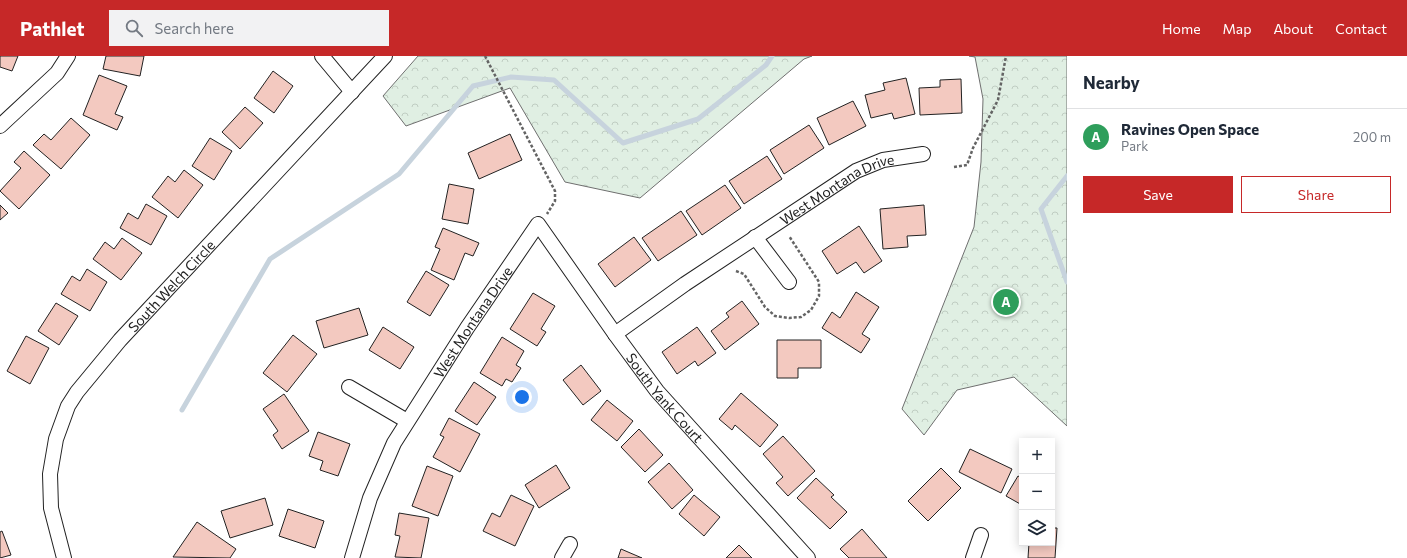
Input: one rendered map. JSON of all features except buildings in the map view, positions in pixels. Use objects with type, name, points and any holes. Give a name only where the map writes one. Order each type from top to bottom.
[{"type":"street","points":[[0,126],[57,73],[68,56]]},
{"type":"street","points":[[322,56],[352,92]]},
{"type":"street","name":"South Welch Circle","points":[[64,558],[51,508],[50,474],[56,439],[68,406],[77,392],[120,340],[385,56]]},
{"type":"street","name":"West Montana Drive","points":[[615,334],[685,284],[856,171],[882,160],[923,154]]},
{"type":"street","name":"South Yank Court","points":[[542,229],[656,391],[808,558]]},
{"type":"street","name":"West Montana Drive","points":[[352,558],[360,527],[372,492],[394,443],[466,328],[542,229]]},
{"type":"street","points":[[755,237],[789,282]]},
{"type":"street","points":[[349,387],[407,422]]},
{"type":"street","points":[[973,558],[980,535]]},
{"type":"street","points":[[562,558],[570,544]]},
{"type":"path","points":[[485,56],[555,191],[555,201],[552,208],[547,213],[552,226],[542,229]]},
{"type":"path","points":[[954,167],[967,165],[973,148],[998,100],[1006,56]]},
{"type":"green space","points":[[418,56],[812,56],[804,59],[640,198],[565,182],[510,88],[406,126],[383,96]]},
{"type":"green space","points":[[969,56],[1067,56],[1067,426],[1014,377],[957,390],[924,435],[902,409],[974,227],[981,162],[983,99],[975,57]]},
{"type":"waterway","points":[[182,410],[270,259],[399,174],[473,86],[511,77],[554,80],[623,143],[698,119],[766,65],[772,56]]},
{"type":"waterway","points":[[1067,176],[1041,209],[1067,282]]},
{"type":"place","name":"Ravines Open Space","points":[[1006,302]]}]
